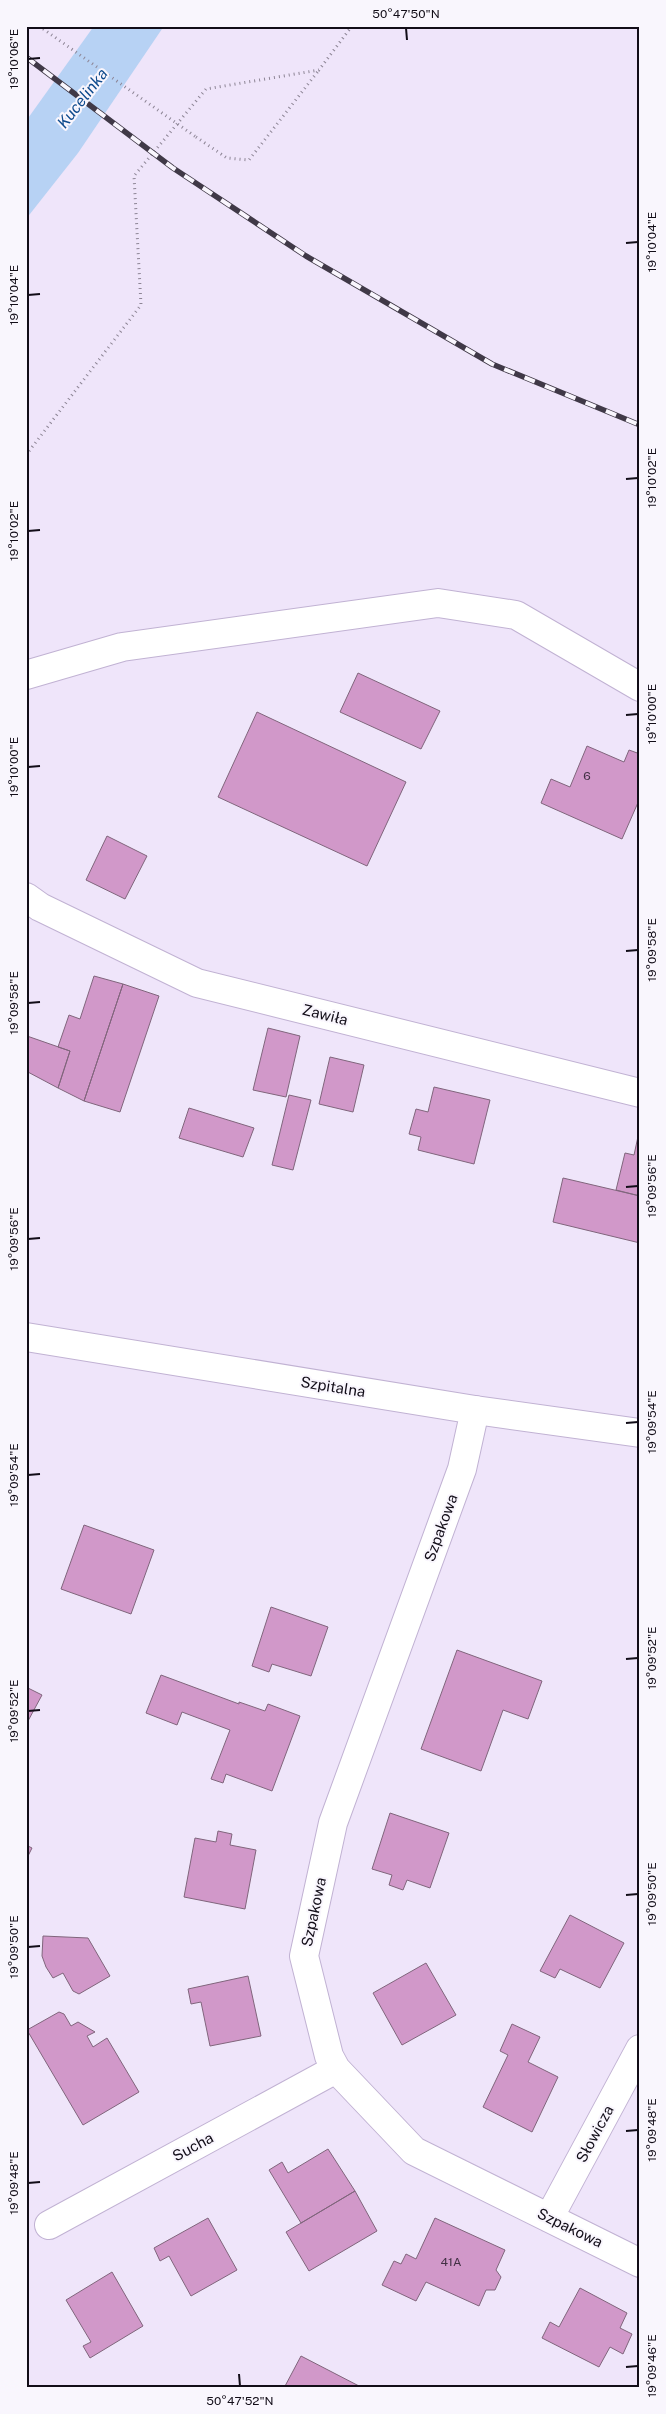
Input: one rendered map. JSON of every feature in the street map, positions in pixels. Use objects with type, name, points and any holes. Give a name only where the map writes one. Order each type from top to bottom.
[{"type":"street","points":[[26,675],[122,647],[438,603],[516,616],[640,687]]},
{"type":"street","name":"Zawiła","points":[[26,897],[40,906],[196,983],[640,1093]]},
{"type":"street","name":"Szpitalna","points":[[26,1337],[475,1410],[640,1433]]},
{"type":"street","name":"Szpakowa","points":[[475,1410],[462,1469],[333,1823],[304,1956],[329,2056],[336,2069],[414,2151],[640,2263]]},
{"type":"street","name":"Słowicza","points":[[549,2218],[640,2050]]},
{"type":"street","name":"Sucha","points":[[49,2225],[336,2069]]},
{"type":"path","points":[[39,26],[227,158],[249,160],[352,26]]},
{"type":"path","points":[[26,455],[141,304],[134,176],[206,88],[319,70]]},
{"type":"water","name":"Kucelinka","points":[[94,26],[164,26],[78,153],[26,219],[26,121]]},
{"type":"building","points":[[358,673],[440,711],[421,749],[340,712]]},
{"type":"building","points":[[257,712],[406,782],[367,866],[218,797]]},
{"type":"building","points":[[587,746],[624,762],[629,750],[640,754],[640,798],[622,839],[541,803],[551,779],[570,787]]},
{"type":"building","points":[[107,836],[147,856],[125,899],[86,880]]},
{"type":"building","points":[[94,976],[123,984],[84,1101],[58,1088],[70,1051],[58,1047],[69,1015],[80,1019]]},
{"type":"building","points":[[123,984],[159,996],[120,1112],[84,1101]]},
{"type":"building","points":[[268,1028],[300,1036],[286,1097],[253,1090]]},
{"type":"building","points":[[27,1036],[70,1051],[58,1088],[26,1071]]},
{"type":"building","points":[[330,1057],[364,1065],[353,1112],[319,1104]]},
{"type":"building","points":[[434,1087],[490,1100],[474,1164],[418,1150],[421,1137],[409,1134],[416,1109],[428,1112]]},
{"type":"building","points":[[289,1095],[311,1100],[293,1170],[272,1165]]},
{"type":"building","points":[[189,1108],[254,1128],[243,1157],[179,1138]]},
{"type":"building","points":[[639,1132],[640,1196],[616,1190],[625,1153],[634,1155]]},
{"type":"building","points":[[563,1178],[640,1196],[640,1243],[553,1222]]},
{"type":"building","points":[[84,1525],[154,1550],[131,1614],[61,1589]]},
{"type":"building","points":[[271,1607],[328,1627],[311,1676],[272,1664],[269,1672],[252,1666]]},
{"type":"building","points":[[457,1650],[542,1681],[528,1719],[503,1710],[481,1771],[421,1749]]},
{"type":"building","points":[[161,1675],[239,1704],[239,1702],[265,1711],[268,1704],[300,1716],[272,1791],[226,1774],[223,1783],[211,1779],[230,1730],[182,1712],[177,1725],[146,1713]]},
{"type":"building","points":[[26,1687],[42,1695],[28,1721],[26,1720]]},
{"type":"building","points":[[390,1813],[449,1833],[430,1888],[407,1880],[403,1890],[389,1885],[392,1875],[372,1869]]},
{"type":"building","points":[[218,1831],[232,1834],[230,1845],[256,1850],[245,1909],[184,1897],[195,1838],[216,1842]]},
{"type":"building","points":[[26,1845],[32,1848],[26,1860]]},
{"type":"building","points":[[570,1915],[624,1943],[600,1988],[560,1969],[555,1978],[540,1971]]},
{"type":"building","points":[[43,1936],[88,1938],[110,1976],[79,1994],[73,1991],[63,1973],[53,1978],[46,1967],[42,1956]]},
{"type":"building","points":[[426,1963],[456,2015],[402,2045],[373,1993]]},
{"type":"building","points":[[248,1976],[261,2036],[210,2046],[201,2002],[191,2004],[188,1989]]},
{"type":"building","points":[[59,2012],[64,2014],[71,2026],[78,2022],[95,2032],[87,2036],[93,2047],[107,2038],[139,2092],[83,2125],[27,2030]]},
{"type":"building","points":[[512,2024],[540,2037],[528,2062],[558,2077],[532,2132],[483,2107],[508,2055],[500,2051]]},
{"type":"building","points":[[328,2149],[355,2191],[301,2223],[269,2170],[282,2162],[288,2173]]},
{"type":"building","points":[[355,2191],[377,2231],[309,2271],[286,2232]]},
{"type":"building","points":[[208,2218],[237,2270],[191,2296],[169,2256],[160,2261],[154,2248]]},
{"type":"building","points":[[435,2218],[505,2250],[496,2270],[501,2277],[495,2290],[486,2290],[479,2306],[426,2282],[416,2301],[382,2285],[394,2261],[401,2264],[406,2254],[416,2259]]},
{"type":"building","points":[[112,2272],[143,2326],[90,2358],[83,2346],[91,2342],[66,2300]]},
{"type":"building","points":[[580,2288],[627,2313],[620,2328],[632,2334],[623,2354],[610,2347],[599,2367],[542,2338],[550,2322],[559,2327]]},
{"type":"building","points":[[301,2356],[359,2386],[358,2388],[284,2388]]},
{"type":"railway","points":[[26,57],[173,168],[306,256],[492,364],[640,425]]}]
